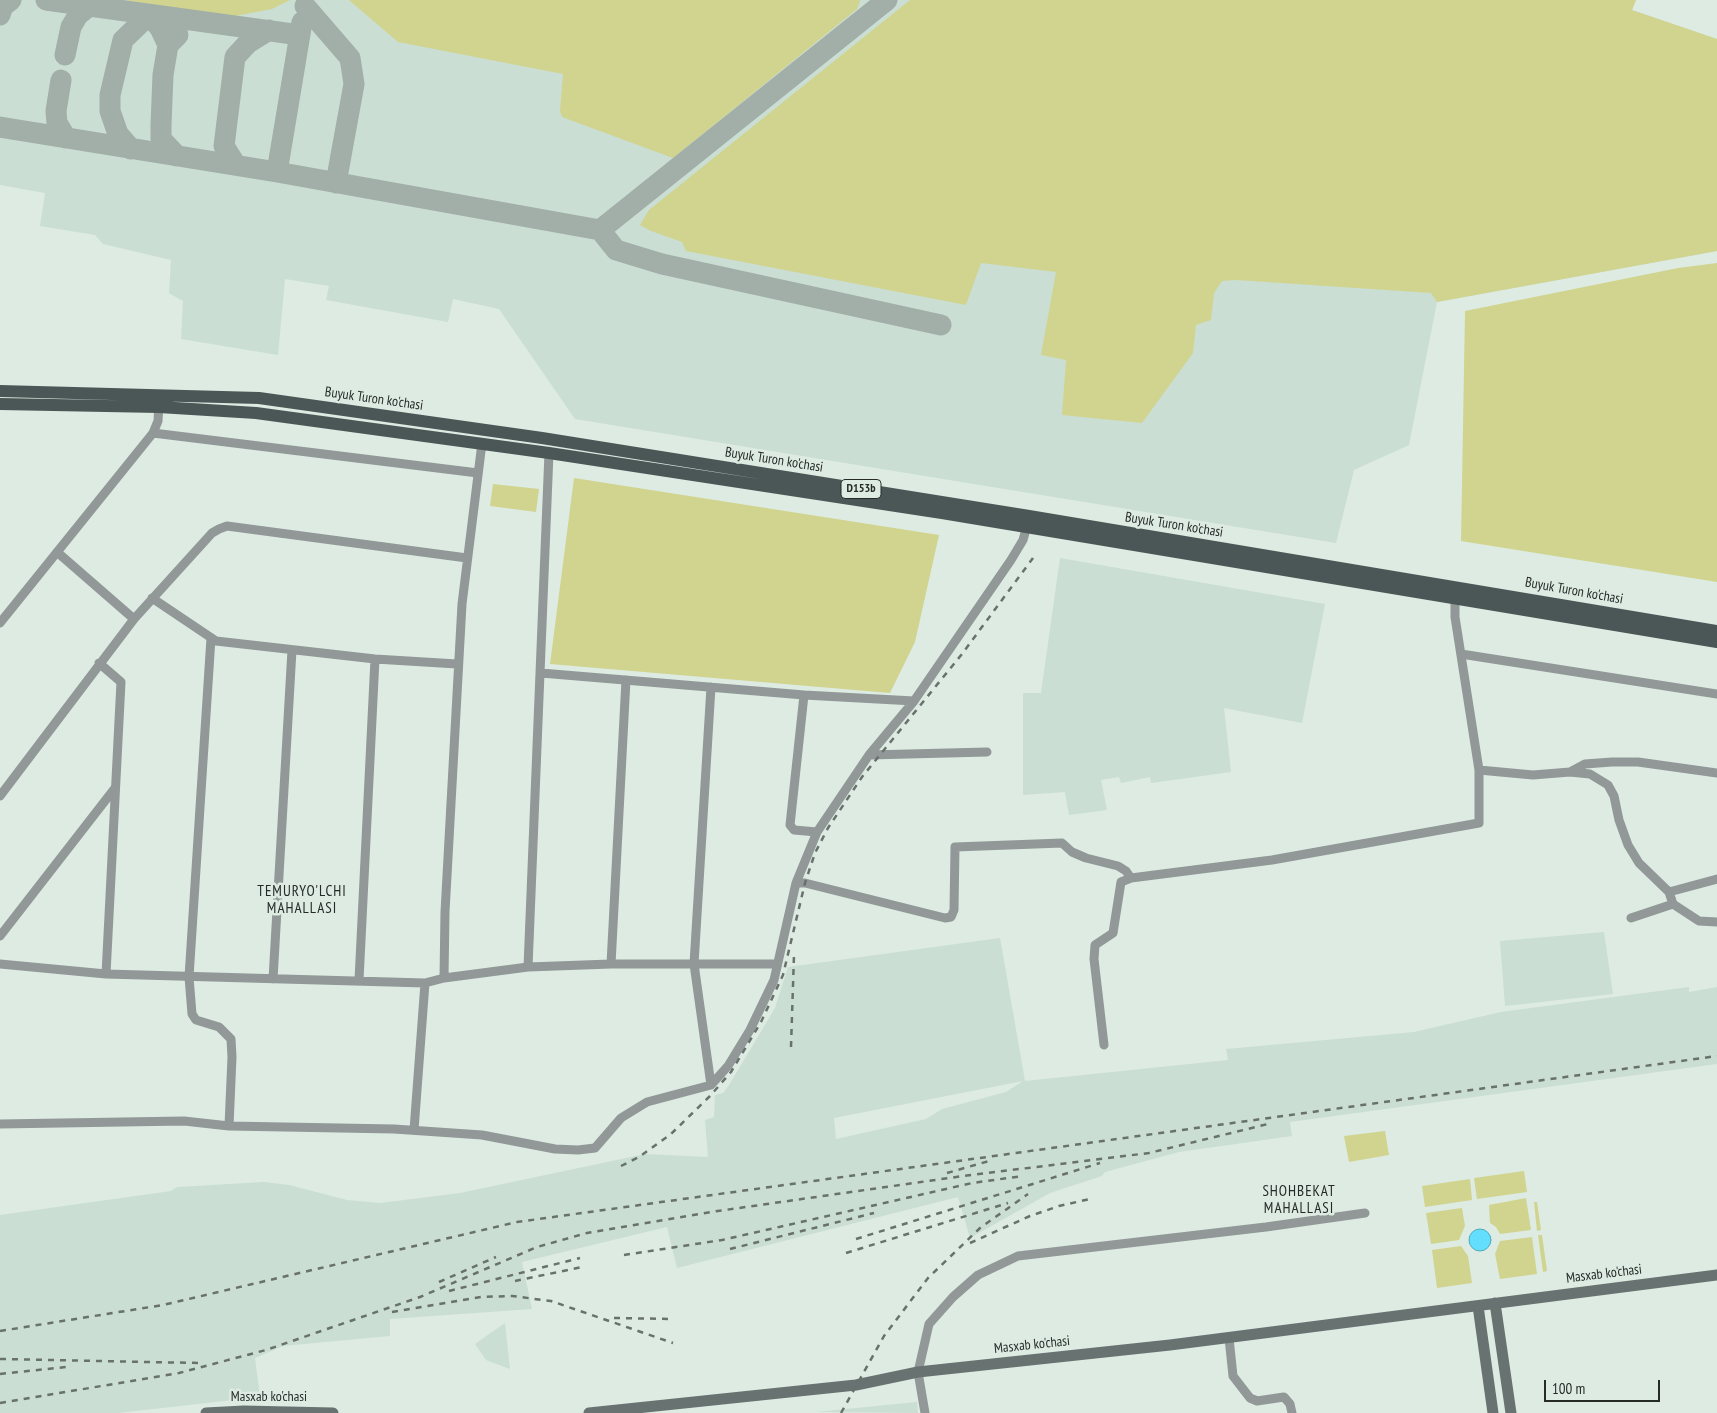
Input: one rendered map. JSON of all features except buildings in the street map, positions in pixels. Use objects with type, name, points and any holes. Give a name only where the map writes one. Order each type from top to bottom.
[{"type":"main road","name":"Buyuk Turon ko'chasi","points":[[0,391],[160,401],[549,452],[1028,522],[1717,631]]},
{"type":"main road","name":"Buyuk Turon ko'chasi","points":[[0,404],[259,398],[542,438],[1717,642]]},
{"type":"main road","name":"Masxab ko'chasi","points":[[590,1413],[856,1385],[918,1372],[1229,1338],[1717,1275]]},
{"type":"main road","points":[[1495,1303],[1511,1413]]},
{"type":"main road","points":[[1478,1306],[1493,1413]]},
{"type":"main road","name":"Masxab ko'chasi","points":[[206,1413],[244,1411],[333,1413]]},
{"type":"street","points":[[0,623],[153,433],[160,401]]},
{"type":"street","points":[[153,433],[478,473]]},
{"type":"street","points":[[444,978],[458,664],[467,558],[482,443]]},
{"type":"street","points":[[528,967],[549,452]]},
{"type":"street","points":[[0,1124],[184,1122],[229,1126],[414,1130],[482,1135],[555,1149],[578,1150],[595,1148],[621,1118],[647,1102],[711,1085],[728,1066],[750,1030],[774,980],[776,964],[796,883],[817,832],[869,755],[914,701],[1020,547],[1028,522]]},
{"type":"street","points":[[0,796],[134,619],[212,533],[227,526],[467,558]]},
{"type":"street","points":[[57,552],[134,619]]},
{"type":"street","points":[[152,598],[216,641],[375,659],[458,664]]},
{"type":"street","points":[[1104,1045],[1094,959],[1095,945],[1114,933],[1121,882],[1131,878],[1272,860],[1479,823],[1478,770],[1454,617],[1455,598]]},
{"type":"street","points":[[211,638],[189,977],[192,1014],[196,1020],[219,1027],[231,1039],[229,1126]]},
{"type":"street","points":[[273,979],[292,650]]},
{"type":"street","points":[[1461,654],[1717,694]]},
{"type":"street","points":[[359,980],[375,659]]},
{"type":"street","points":[[99,663],[121,682],[106,974]]},
{"type":"street","points":[[541,672],[804,695],[914,701]]},
{"type":"street","points":[[611,964],[626,680]]},
{"type":"street","points":[[711,687],[694,964],[711,1085]]},
{"type":"street","points":[[804,695],[790,825],[794,830],[817,832]]},
{"type":"street","points":[[869,755],[987,752]]},
{"type":"street","points":[[1570,772],[1585,764],[1638,762],[1717,773]]},
{"type":"street","points":[[1478,770],[1534,775],[1570,772],[1590,774],[1608,785],[1614,796],[1619,820],[1628,845],[1639,863],[1669,892],[1673,904],[1699,921],[1717,922]]},
{"type":"street","points":[[0,936],[115,788]]},
{"type":"street","points":[[796,883],[806,883],[945,918],[951,917],[954,910],[956,847],[1062,843],[1072,852],[1086,858],[1118,866],[1126,871],[1131,878]]},
{"type":"street","points":[[1669,892],[1717,879]]},
{"type":"street","points":[[1631,918],[1673,904]]},
{"type":"street","points":[[0,964],[106,974],[425,983],[444,978],[528,967],[611,964],[776,964]]},
{"type":"street","points":[[414,1130],[425,983]]},
{"type":"street","points":[[925,1413],[918,1372],[929,1324],[953,1297],[978,1275],[1018,1256],[1266,1227],[1366,1213]]},
{"type":"street","points":[[1229,1338],[1233,1376],[1250,1398],[1258,1401],[1284,1397],[1290,1404],[1292,1413]]},
{"type":"shaded area","points":[[0,0],[1636,0],[1632,10],[1717,39],[1717,251],[1437,302],[1409,445],[1354,470],[1336,543],[575,419],[499,309],[453,299],[448,322],[326,300],[329,286],[285,279],[278,355],[181,339],[183,301],[169,293],[171,260],[103,244],[95,235],[40,226],[45,193],[0,185]]},
{"type":"shaded area","points":[[1060,558],[1325,604],[1302,723],[1224,708],[1231,772],[1151,783],[1150,777],[1121,783],[1119,777],[1101,780],[1107,810],[1069,815],[1065,792],[1023,795],[1023,693],[1041,693]]},
{"type":"shaded area","points":[[1604,932],[1613,994],[1505,1006],[1500,941]]},
{"type":"shaded area","points":[[1000,938],[1025,1081],[1228,1060],[1226,1049],[1414,1032],[1501,1012],[1689,987],[1689,992],[1717,987],[1717,1064],[1290,1122],[1292,1136],[1179,1152],[1105,1172],[1102,1176],[1050,1193],[970,1238],[958,1197],[677,1268],[667,1227],[522,1262],[532,1309],[390,1319],[390,1336],[283,1346],[255,1358],[260,1397],[118,1413],[0,1413],[0,1215],[171,1191],[177,1187],[264,1182],[289,1185],[347,1200],[380,1203],[460,1193],[645,1154],[708,1157],[705,1120],[714,1117],[715,1095],[723,1093],[729,1085],[775,1008],[788,967]],"holes":[[[1023,1081],[1006,1092],[942,1109],[926,1119],[836,1139],[834,1118]]]},
{"type":"shaded area","points":[[505,1323],[510,1369],[486,1360],[475,1344]]},
{"type":"shaded area","points":[[917,1402],[918,1413],[816,1412]]},
{"type":"green space","points":[[124,0],[290,0],[272,9],[230,17]]},
{"type":"green space","points":[[349,0],[860,1],[857,9],[673,158],[562,117],[560,111],[563,74],[398,42]]},
{"type":"green space","points":[[910,0],[1636,0],[1632,10],[1717,39],[1717,251],[1437,302],[1431,293],[1236,280],[1222,281],[1214,293],[1211,320],[1196,325],[1193,353],[1142,423],[1062,415],[1066,360],[1041,355],[1056,272],[981,263],[966,305],[686,251],[682,242],[640,225],[649,210]]},
{"type":"green space","points":[[1717,263],[1717,582],[1461,541],[1465,311],[1678,268]]},
{"type":"green space","points":[[574,478],[939,535],[915,642],[890,693],[550,664]]},
{"type":"green space","points":[[493,484],[539,489],[536,512],[490,506]]},
{"type":"green space","points":[[1385,1131],[1389,1155],[1349,1162],[1344,1136]]},
{"type":"green space","points":[[1524,1171],[1527,1192],[1477,1199],[1474,1178]]},
{"type":"green space","points":[[1470,1179],[1472,1200],[1425,1207],[1422,1186]]},
{"type":"green space","points":[[1526,1198],[1531,1230],[1500,1234],[1496,1227],[1490,1223],[1489,1205]]},
{"type":"green space","points":[[1534,1202],[1537,1202],[1541,1230],[1537,1231]]},
{"type":"green space","points":[[1462,1208],[1465,1226],[1459,1240],[1431,1244],[1426,1213]]},
{"type":"green space","points":[[1538,1235],[1542,1235],[1547,1271],[1543,1272]]},
{"type":"green space","points":[[1532,1237],[1537,1274],[1500,1279],[1495,1254],[1500,1241]]},
{"type":"green space","points":[[1461,1246],[1468,1256],[1472,1283],[1437,1288],[1432,1250]]},
{"type":"water","points":[[1480,1229],[1488,1232],[1491,1240],[1488,1248],[1480,1251],[1472,1248],[1469,1240],[1472,1232]]},
{"type":"taxiway","points":[[0,15],[3,6],[11,0]]},
{"type":"taxiway","points":[[46,0],[300,35]]},
{"type":"taxiway","points":[[600,230],[887,0]]},
{"type":"taxiway","points":[[65,55],[71,27],[78,15],[89,6]]},
{"type":"taxiway","points":[[305,6],[350,58],[354,84],[336,183]]},
{"type":"taxiway","points":[[131,149],[118,134],[110,111],[110,95],[123,40],[149,15],[160,28],[168,45]]},
{"type":"taxiway","points":[[277,172],[302,22]]},
{"type":"taxiway","points":[[236,165],[224,146],[235,57],[248,43],[269,30]]},
{"type":"taxiway","points":[[177,156],[161,139],[161,125],[163,75],[168,45],[178,35]]},
{"type":"taxiway","points":[[61,80],[56,111],[57,123],[66,138]]},
{"type":"taxiway","points":[[0,127],[277,172],[600,230],[616,250],[662,264],[941,325]]},
{"type":"railway","points":[[621,1166],[639,1157],[671,1134],[710,1096],[731,1072],[761,1022],[783,975],[805,883],[815,853],[828,828],[862,777],[962,654],[1033,558]]},
{"type":"railway","points":[[791,1047],[794,955]]},
{"type":"railway","points":[[0,1331],[163,1305],[517,1222],[1717,1056]]},
{"type":"railway","points":[[0,1403],[179,1373],[266,1350],[420,1297],[537,1247],[587,1233],[711,1212],[963,1176],[1149,1153],[1268,1124]]},
{"type":"railway","points":[[947,1173],[989,1161]]},
{"type":"railway","points":[[856,1239],[1100,1163]]},
{"type":"railway","points":[[624,1255],[722,1240],[972,1183],[1023,1176]]},
{"type":"railway","points":[[841,1413],[884,1336],[928,1278],[980,1228],[1028,1194]]},
{"type":"railway","points":[[970,1243],[1030,1216],[1059,1206],[1090,1199]]},
{"type":"railway","points":[[846,1253],[1008,1203]]},
{"type":"railway","points":[[730,1249],[874,1213]]},
{"type":"railway","points":[[439,1282],[496,1257]]},
{"type":"railway","points":[[449,1291],[580,1258]]},
{"type":"railway","points":[[515,1281],[582,1267]]},
{"type":"railway","points":[[392,1312],[481,1297],[512,1296],[551,1301],[673,1343]]},
{"type":"railway","points":[[614,1318],[672,1319]]},
{"type":"railway","points":[[0,1359],[199,1363]]},
{"type":"railway","points":[[0,1374],[66,1367]]},
{"type":"district","name":"TEMURYO'LCHI MAHALLASI","points":[[302,900]]},
{"type":"district","name":"SHOHBEKAT MAHALLASI","points":[[1299,1200]]}]
